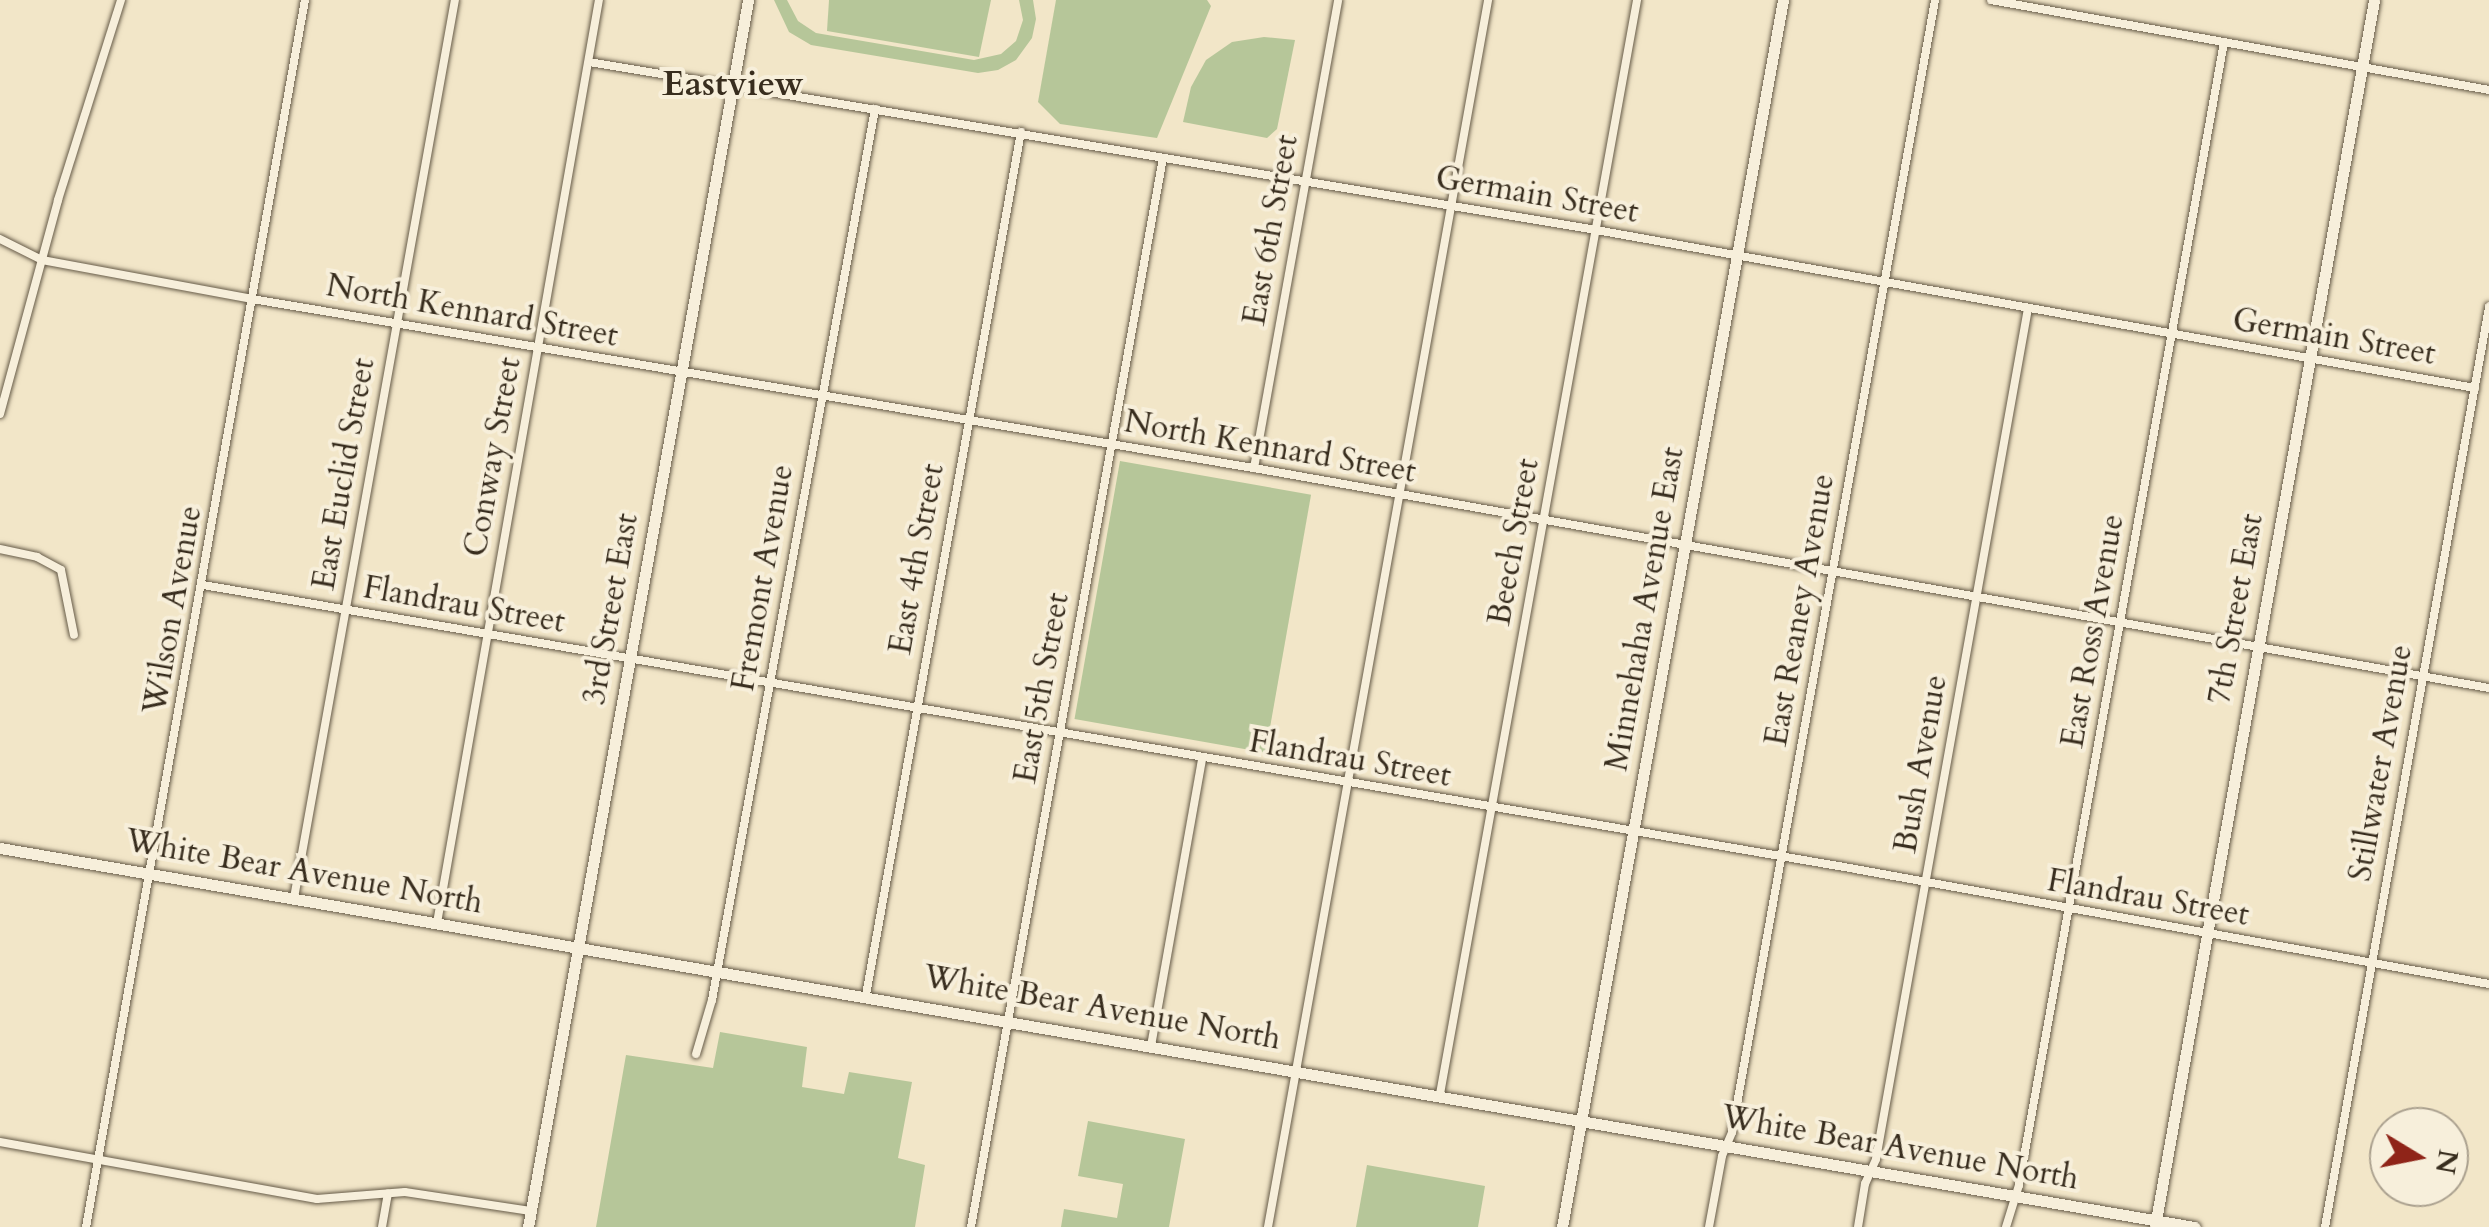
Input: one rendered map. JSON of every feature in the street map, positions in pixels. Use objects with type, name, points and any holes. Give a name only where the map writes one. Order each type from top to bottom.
[{"type":"main road","name":"3rd Street East","points":[[528,1227],[748,0]]},
{"type":"main road","name":"Minnehaha Avenue East","points":[[1562,1227],[1783,0]]},
{"type":"main road","name":"7th Street East","points":[[2155,1224],[2374,0]]},
{"type":"main road","name":"White Bear Avenue North","points":[[0,848],[1440,1094],[2155,1224],[2194,1227]]},
{"type":"street","points":[[0,414],[121,0]]},
{"type":"street","name":"Wilson Avenue","points":[[86,1227],[305,0]]},
{"type":"street","name":"East Euclid Street","points":[[294,898],[455,0]]},
{"type":"street","points":[[588,0],[599,1]]},
{"type":"street","name":"East 6th Street","points":[[1254,468],[1338,0]]},
{"type":"street","points":[[1268,1227],[1488,0]]},
{"type":"street","name":"Beech Street","points":[[1440,1094],[1636,0]]},
{"type":"street","name":"East Reaney Avenue","points":[[1709,1227],[1781,856],[1935,0]]},
{"type":"street","points":[[1991,0],[2489,90]]},
{"type":"street","name":"Conway Street","points":[[437,923],[599,1]]},
{"type":"street","name":"East Ross Avenue","points":[[2006,1227],[2069,910],[2224,42]]},
{"type":"street","name":"Germain Street","points":[[589,62],[1596,230],[2474,388]]},
{"type":"street","name":"Fremont Avenue","points":[[696,1054],[718,970],[875,109]]},
{"type":"street","name":"East 4th Street","points":[[866,995],[1021,132]]},
{"type":"street","name":"East 5th Street","points":[[971,1227],[1163,158]]},
{"type":"street","name":"North Kennard Street","points":[[0,240],[42,260],[252,299],[1254,468],[2489,688]]},
{"type":"street","name":"Stillwater Avenue","points":[[2325,1227],[2489,307]]},
{"type":"street","name":"Bush Avenue","points":[[1858,1227],[1925,882],[2028,308]]},
{"type":"street","points":[[0,548],[37,557],[61,570],[74,635]]},
{"type":"street","name":"Flandrau Street","points":[[203,585],[1633,834],[1781,856],[2489,984]]},
{"type":"street","points":[[1151,1046],[1202,759]]},
{"type":"street","points":[[0,1142],[317,1199],[405,1192],[531,1210]]},
{"type":"street","points":[[382,1227],[388,1194]]},
{"type":"green space","points":[[774,0],[787,0],[798,21],[816,33],[974,60],[1001,54],[1016,41],[1023,20],[1019,0],[1033,0],[1036,19],[1032,38],[1016,60],[998,70],[978,73],[811,45],[789,32]]},
{"type":"green space","points":[[829,0],[991,0],[979,57],[827,31]]},
{"type":"green space","points":[[1056,0],[1207,0],[1211,6],[1157,138],[1060,124],[1038,102]]},
{"type":"green space","points":[[1264,37],[1295,40],[1277,129],[1267,138],[1183,122],[1191,87],[1206,60],[1232,42]]},
{"type":"green space","points":[[1120,461],[1311,495],[1266,753],[1075,719]]},
{"type":"green space","points":[[720,1032],[807,1047],[802,1087],[844,1094],[849,1072],[912,1082],[898,1158],[925,1165],[915,1227],[596,1227],[626,1055],[713,1068]]},
{"type":"green space","points":[[1088,1121],[1185,1139],[1169,1227],[1061,1227],[1064,1209],[1117,1218],[1123,1184],[1078,1176]]},
{"type":"green space","points":[[1367,1165],[1485,1186],[1478,1227],[1356,1227]]},
{"type":"district","name":"Eastview","points":[[733,84]]}]
